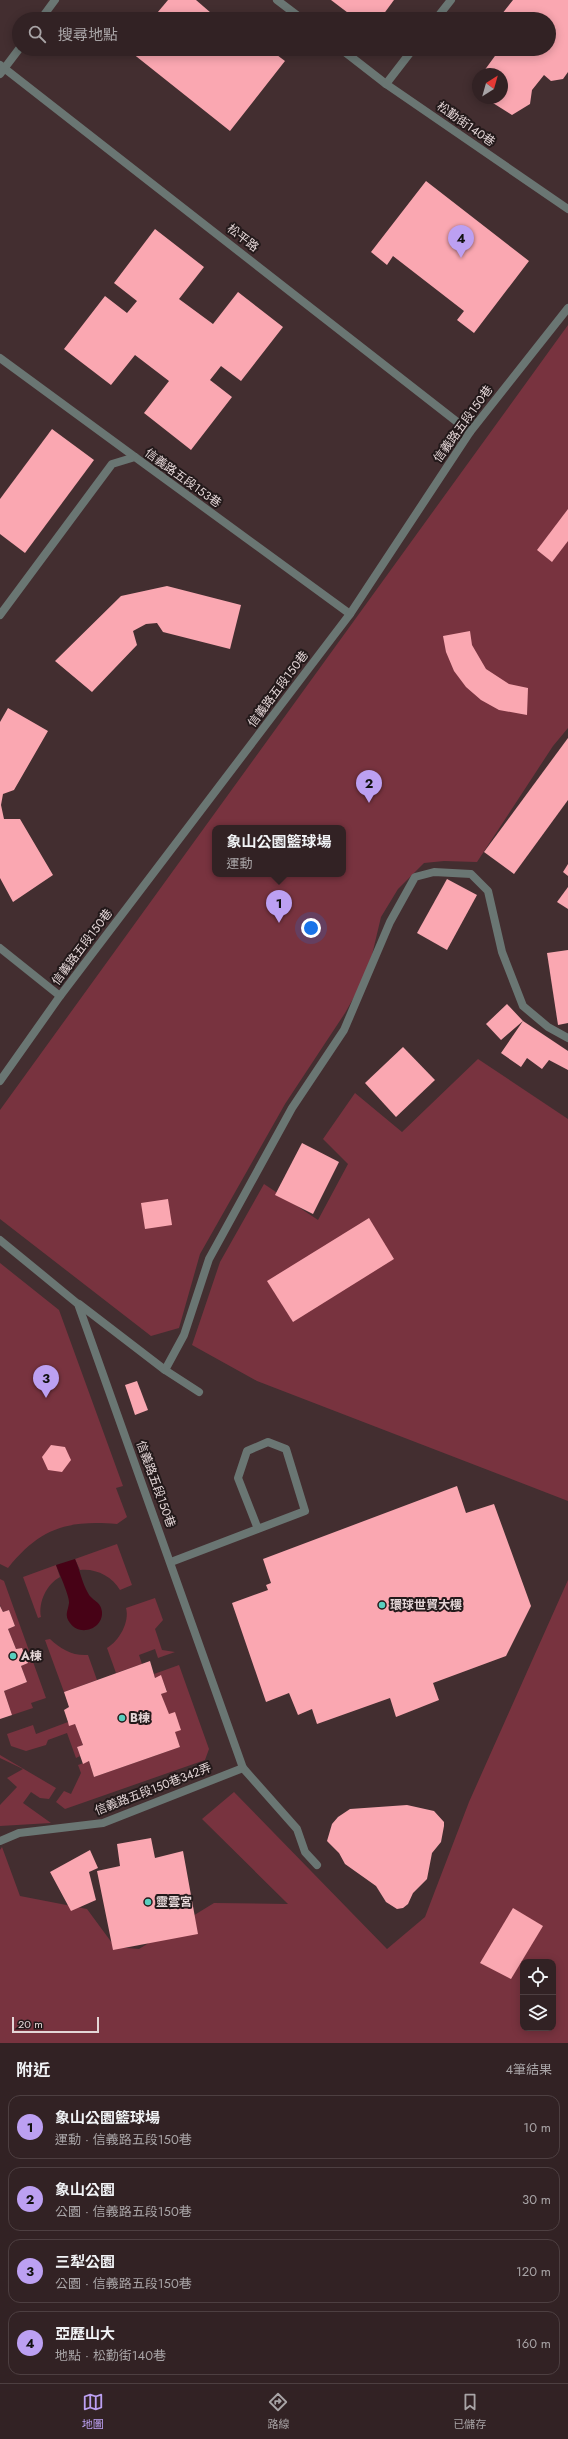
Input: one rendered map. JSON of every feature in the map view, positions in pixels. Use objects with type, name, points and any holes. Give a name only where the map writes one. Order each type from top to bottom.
[{"type":"street","points":[[46,12],[55,0]]},
{"type":"street","points":[[277,0],[293,12]]},
{"type":"street","points":[[442,12],[451,0]]},
{"type":"street","points":[[2,69],[13,56]]},
{"type":"street","name":"松勤街140巷","points":[[350,56],[386,84],[568,209]]},
{"type":"street","points":[[386,84],[408,56]]},
{"type":"street","name":"松平路","points":[[2,69],[470,432]]},
{"type":"street","name":"信義路五段150巷","points":[[0,1081],[60,996],[350,614],[470,432],[568,308]]},
{"type":"street","points":[[0,358],[135,457]]},
{"type":"street","name":"信義路五段153巷","points":[[0,615],[112,464],[135,457],[350,614]]},
{"type":"street","points":[[165,1370],[184,1335],[209,1259],[292,1108],[344,1030],[390,922],[415,877],[434,872],[471,874],[488,891],[502,952],[523,1006],[548,1027],[568,1038]]},
{"type":"street","points":[[0,948],[60,996]]},
{"type":"street","points":[[0,1240],[78,1304],[165,1370],[199,1392]]},
{"type":"street","name":"信義路五段150巷","points":[[78,1304],[243,1768]]},
{"type":"street","points":[[171,1562],[258,1529],[305,1511],[286,1449],[268,1442],[247,1451],[238,1478],[258,1529]]},
{"type":"street","points":[[243,1768],[297,1829],[305,1852],[317,1865]]},
{"type":"street","name":"信義路五段150巷342弄","points":[[0,1841],[19,1833],[104,1823],[243,1768]]},
{"type":"shaded area","points":[[568,325],[568,728],[553,746],[477,862],[444,861],[424,863],[398,889],[381,917],[372,955],[358,990],[345,1013],[285,1104],[200,1254],[179,1328],[151,1336],[0,1219],[0,1110]]},
{"type":"shaded area","points":[[478,1059],[568,1119],[568,1501],[257,1381],[192,1345],[220,1262],[264,1184],[318,1220],[348,1164],[323,1139],[355,1093],[402,1132]]},
{"type":"shaded area","points":[[0,1263],[59,1310],[123,1486],[116,1488],[127,1517],[117,1524],[99,1523],[69,1526],[43,1535],[20,1554],[8,1568],[0,1564]]},
{"type":"shaded area","points":[[117,1544],[132,1585],[120,1590],[117,1585],[103,1574],[91,1570],[80,1570],[75,1559]]},
{"type":"shaded area","points":[[75,1559],[86,1589],[90,1596],[98,1603],[102,1612],[99,1623],[95,1627],[85,1630],[79,1630],[68,1620],[67,1613],[69,1600],[56,1565]]},
{"type":"shaded area","points":[[56,1565],[60,1577],[51,1584],[44,1594],[40,1611],[41,1617],[38,1618],[23,1577]]},
{"type":"shaded area","points":[[0,1579],[4,1581],[46,1698],[31,1703],[33,1708],[12,1715],[4,1691],[27,1682],[21,1666],[28,1663],[22,1648],[16,1649],[8,1629],[15,1626],[9,1610],[3,1612],[0,1605]]},
{"type":"shaded area","points":[[568,1580],[568,2043],[0,2043],[0,1850],[2,1847],[20,1896],[87,1909],[115,1947],[139,1949],[214,1903],[288,1904],[202,1819],[234,1792],[387,1949],[425,1917],[469,1802]]},
{"type":"shaded area","points":[[155,1598],[163,1620],[155,1629],[162,1650],[175,1652],[158,1658],[155,1649],[139,1655],[142,1664],[116,1673],[107,1648],[116,1641],[125,1625],[127,1613],[126,1608]]},
{"type":"shaded area","points":[[50,1639],[67,1651],[88,1655],[97,1680],[64,1692],[45,1640]]},
{"type":"shaded area","points":[[179,1665],[209,1749],[205,1760],[65,1809],[56,1802],[64,1791],[71,1794],[81,1773],[78,1765],[89,1761],[94,1777],[180,1747],[161,1694],[167,1691],[161,1676],[155,1678],[154,1674]]},
{"type":"shaded area","points":[[68,1722],[75,1724],[83,1745],[77,1747],[80,1756],[76,1758],[67,1733],[48,1740],[46,1745],[26,1751],[11,1746],[7,1734],[33,1725],[36,1734]]},
{"type":"shaded area","points":[[0,1755],[56,1788],[49,1799],[40,1798],[31,1792],[23,1803],[51,1823],[0,1826],[0,1805],[17,1787],[7,1778],[23,1769],[0,1758]]},
{"type":"building","points":[[168,0],[196,0],[210,12],[158,12]]},
{"type":"building","points":[[331,0],[394,0],[385,12],[347,12]]},
{"type":"building","points":[[513,0],[568,0],[568,72],[563,79],[551,81],[544,75],[532,90],[530,104],[512,115],[495,104],[508,104],[508,68],[486,68],[495,56],[556,56],[556,12],[504,12]]},
{"type":"building","points":[[136,56],[278,56],[285,61],[230,131]]},
{"type":"building","points":[[426,181],[529,261],[474,333],[457,320],[464,311],[393,256],[387,265],[371,252]]},
{"type":"building","points":[[155,229],[204,267],[179,299],[213,324],[238,292],[283,327],[241,381],[221,366],[210,380],[232,397],[191,450],[144,413],[169,381],[135,355],[111,385],[64,349],[105,296],[127,313],[137,301],[114,283]]},
{"type":"building","points":[[52,429],[94,460],[25,553],[0,534],[0,499]]},
{"type":"building","points":[[568,509],[568,541],[552,562],[537,550]]},
{"type":"building","points":[[167,586],[241,605],[230,649],[163,632],[157,623],[146,624],[133,631],[137,645],[92,692],[55,661],[121,596]]},
{"type":"building","points":[[470,631],[472,645],[486,669],[509,684],[528,688],[527,715],[499,710],[481,700],[466,687],[454,671],[446,652],[443,636]]},
{"type":"building","points":[[8,708],[48,731],[14,790],[3,794],[1,805],[4,819],[20,819],[53,875],[13,902],[0,878],[0,722]]},
{"type":"building","points":[[568,738],[568,800],[514,874],[484,852]]},
{"type":"building","points":[[568,864],[568,876],[563,872]]},
{"type":"building","points":[[447,879],[477,895],[447,950],[417,933]]},
{"type":"building","points":[[568,887],[568,909],[557,902]]},
{"type":"building","points":[[568,950],[568,1023],[558,1025],[547,953]]},
{"type":"building","points":[[507,1004],[523,1021],[501,1040],[486,1024]]},
{"type":"building","points":[[523,1021],[568,1051],[568,1070],[549,1060],[542,1069],[527,1058],[521,1067],[501,1053]]},
{"type":"building","points":[[403,1047],[435,1080],[396,1117],[365,1083]]},
{"type":"building","points":[[302,1143],[339,1162],[313,1214],[275,1195]]},
{"type":"building","points":[[168,1199],[172,1225],[145,1229],[141,1203]]},
{"type":"building","points":[[369,1218],[394,1259],[293,1322],[267,1281]]},
{"type":"building","points":[[137,1381],[148,1410],[135,1415],[125,1385]]},
{"type":"building","points":[[51,1445],[65,1447],[71,1460],[62,1472],[48,1470],[42,1457]]},
{"type":"building","name":"環球世貿大樓","points":[[457,1486],[466,1513],[494,1504],[531,1606],[506,1656],[433,1683],[439,1700],[396,1717],[390,1698],[317,1724],[312,1709],[298,1715],[289,1693],[266,1702],[232,1603],[268,1590],[266,1585],[271,1583],[263,1559]]},
{"type":"building","name":"A棟","points":[[0,1606],[3,1612],[9,1610],[15,1626],[8,1629],[16,1649],[22,1648],[28,1663],[21,1666],[27,1682],[4,1691],[12,1715],[0,1719]]},
{"type":"building","name":"B棟","points":[[150,1661],[155,1678],[161,1675],[167,1692],[161,1694],[169,1714],[175,1712],[181,1730],[175,1732],[180,1747],[94,1777],[89,1761],[83,1764],[77,1747],[83,1745],[75,1724],[69,1726],[64,1710],[69,1707],[64,1692]]},
{"type":"building","points":[[407,1805],[434,1811],[444,1822],[444,1826],[441,1842],[432,1853],[427,1879],[413,1893],[408,1904],[403,1908],[397,1909],[386,1902],[376,1886],[345,1864],[339,1853],[327,1841],[332,1824],[338,1817],[350,1809]]},
{"type":"building","name":"靈雲宮","points":[[151,1838],[155,1858],[183,1851],[198,1934],[113,1950],[97,1871],[120,1866],[117,1844]]},
{"type":"building","points":[[90,1850],[98,1868],[89,1872],[96,1900],[71,1911],[50,1872]]},
{"type":"building","points":[[513,1908],[543,1926],[523,1959],[520,1959],[520,1964],[511,1979],[480,1963]]},
{"type":"place","name":"亞歷山大","points":[[461,258]]},
{"type":"place","name":"象山公園","points":[[369,803]]},
{"type":"place","name":"象山公園籃球場","points":[[279,923]]},
{"type":"place","name":"三犁公園","points":[[46,1398]]},
{"type":"place","name":"環球世貿大樓","points":[[382,1605]]},
{"type":"place","name":"A棟","points":[[13,1656]]},
{"type":"place","name":"B棟","points":[[122,1718]]},
{"type":"place","name":"靈雲宮","points":[[148,1902]]}]
